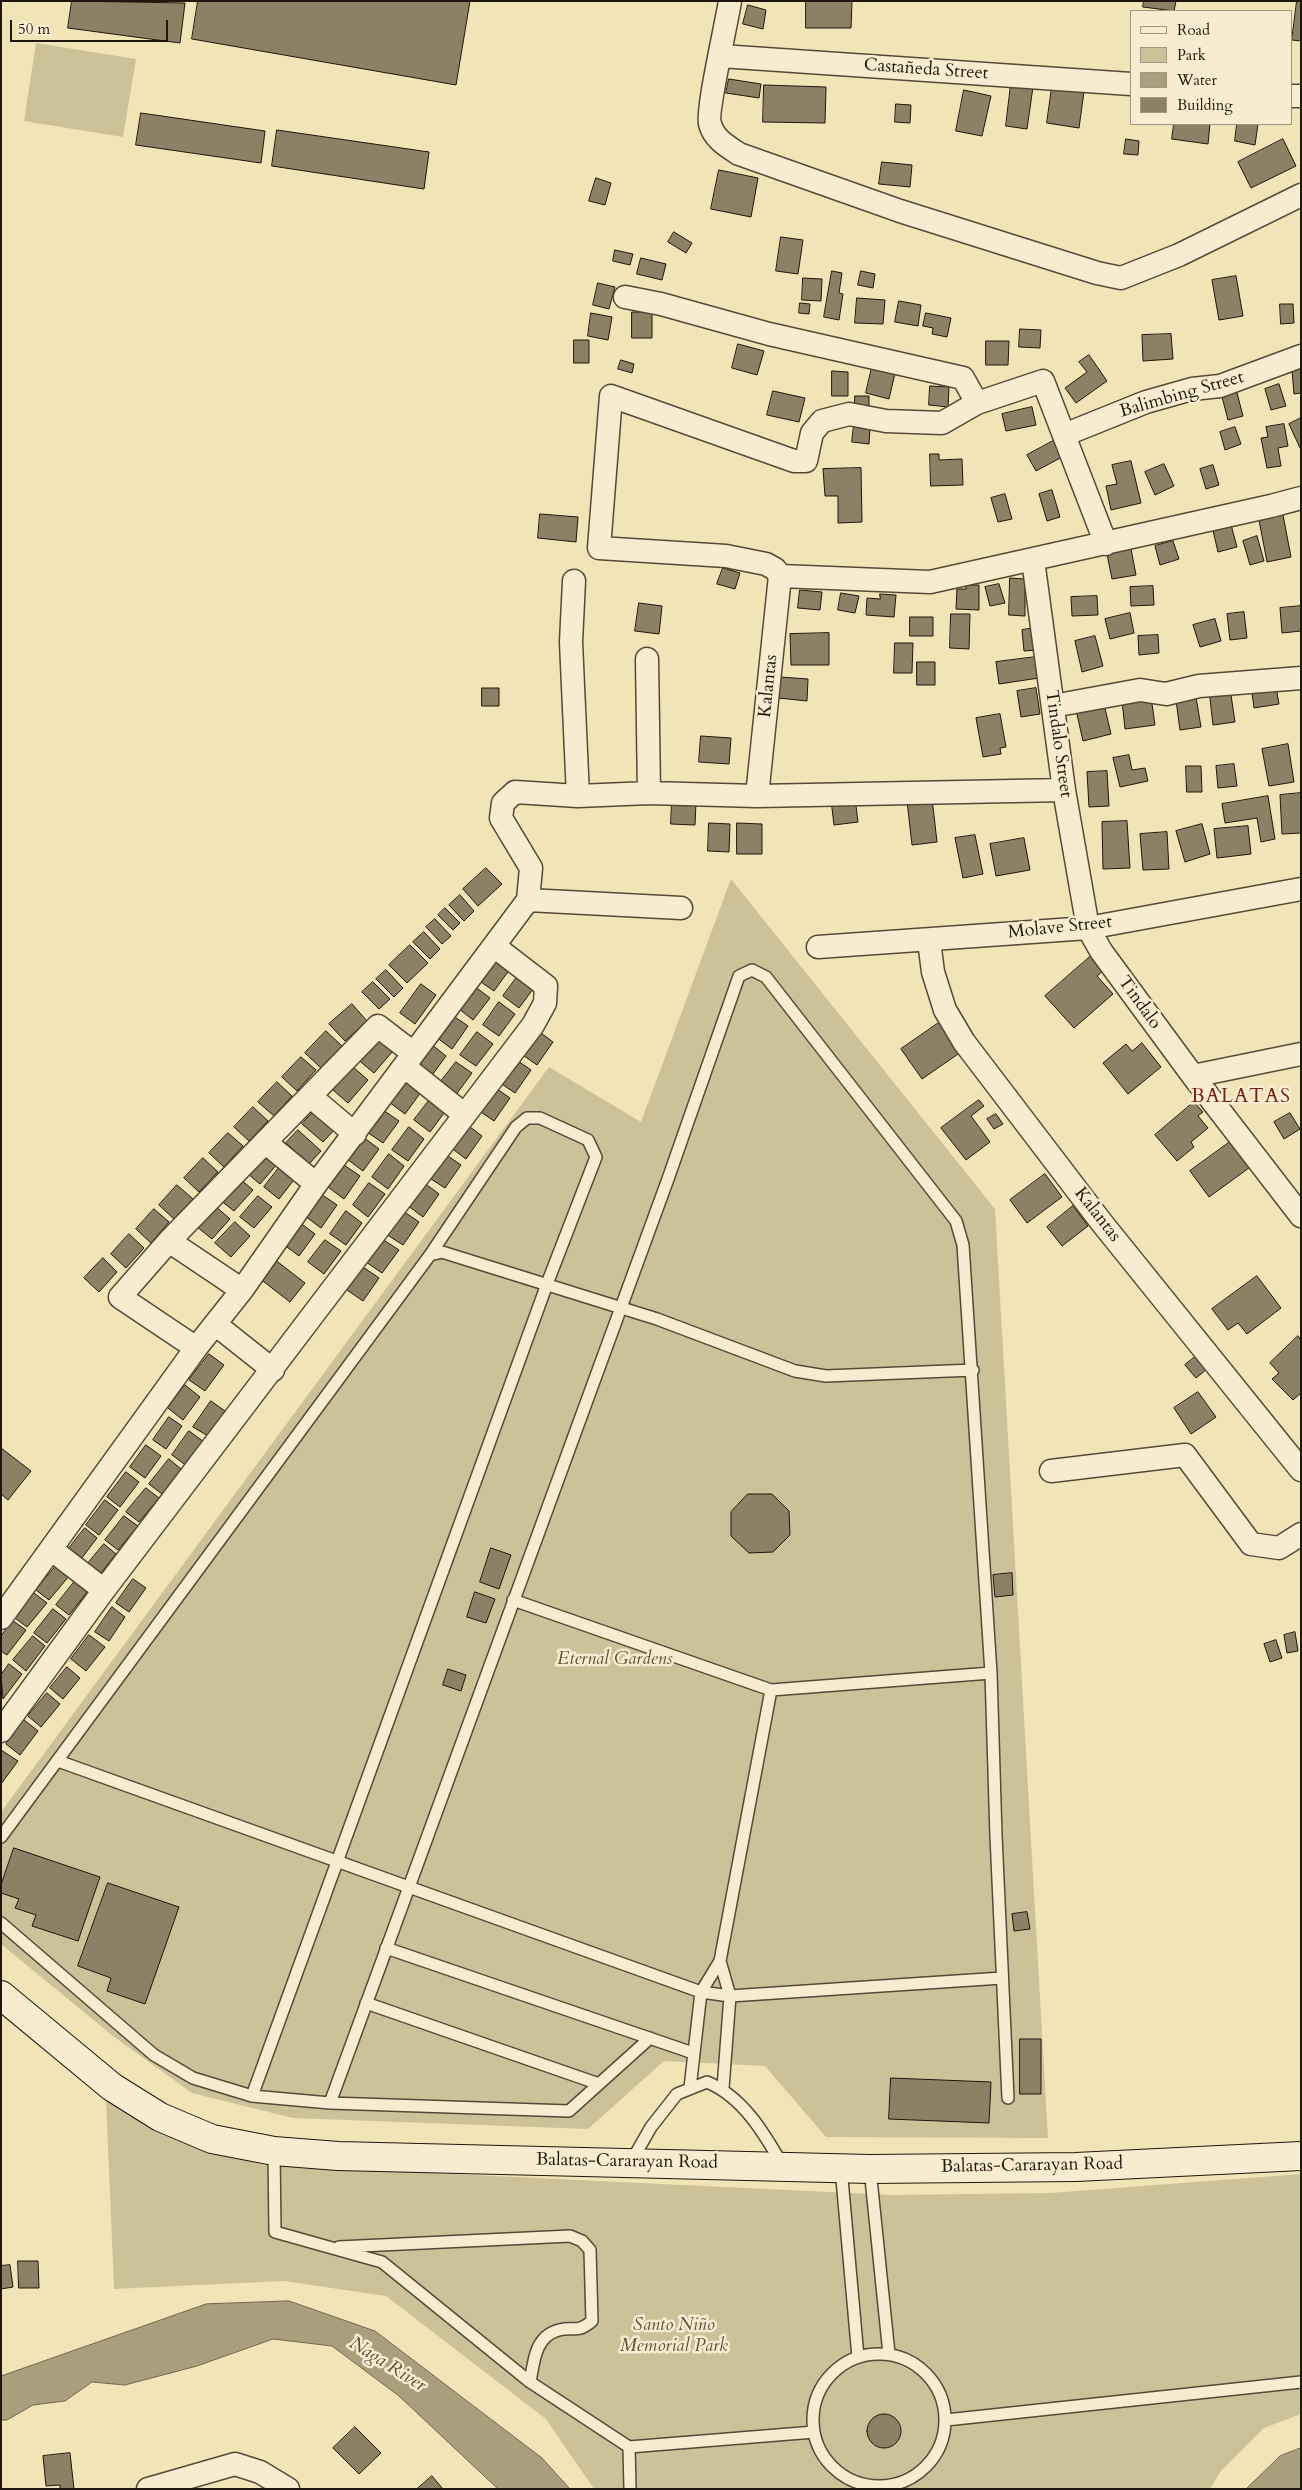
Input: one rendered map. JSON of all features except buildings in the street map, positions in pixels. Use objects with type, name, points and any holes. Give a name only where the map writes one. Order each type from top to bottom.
[{"type":"main road","name":"Balatas-Cararayan Road","points":[[1,1995],[112,2087],[160,2117],[212,2140],[274,2151],[338,2156],[870,2169],[1076,2167],[1301,2156]]},
{"type":"street","points":[[730,1],[709,123],[718,140],[739,154],[900,212],[1097,273],[1121,278],[1179,255],[1301,194]]},
{"type":"street","name":"Castañeda Street","points":[[721,56],[1130,84]]},
{"type":"street","points":[[625,297],[661,304],[769,334],[963,378],[978,404]]},
{"type":"street","name":"Balimbing Street","points":[[1064,435],[1146,402],[1192,389],[1220,386],[1301,356]]},
{"type":"street","points":[[1106,544],[1043,381],[978,404],[942,423],[886,421],[849,414],[822,421],[812,433],[806,461],[794,461],[611,396],[599,548],[726,556],[766,564],[775,569],[780,576],[930,582],[1106,544],[1301,498]]},
{"type":"street","name":"Tindalo Street","points":[[1032,560],[1064,790],[1088,928]]},
{"type":"street","name":"Kalantas","points":[[757,796],[780,576]]},
{"type":"street","points":[[574,581],[571,642],[578,796]]},
{"type":"street","points":[[647,658],[649,794]]},
{"type":"street","points":[[1053,706],[1140,690],[1166,694],[1198,686],[1301,678]]},
{"type":"street","points":[[1,1618],[52,1550],[196,1348],[242,1290],[316,1184],[528,900],[531,868],[500,818],[503,803],[515,792],[578,796],[649,794],[757,796],[1064,790]]},
{"type":"street","name":"Molave Street","points":[[818,947],[930,941],[1088,928],[1301,889]]},
{"type":"street","points":[[528,900],[681,908]]},
{"type":"street","name":"Tindalo","points":[[1088,928],[1101,951],[1193,1076]]},
{"type":"street","name":"Kalantas","points":[[930,941],[933,972],[945,1010],[964,1042],[1102,1223],[1301,1470]]},
{"type":"street","points":[[1,1731],[104,1590],[273,1370],[533,1025],[545,1003],[546,986],[494,946]]},
{"type":"street","points":[[196,1348],[120,1297],[169,1241],[378,1026],[409,1060],[465,1114]]},
{"type":"street","points":[[1301,1054],[1193,1076],[1301,1216]]},
{"type":"street","points":[[310,1096],[355,1134]]},
{"type":"street","points":[[265,1142],[316,1184]]},
{"type":"street","points":[[169,1241],[242,1290]]},
{"type":"street","points":[[216,1324],[273,1370]]},
{"type":"street","points":[[1052,1471],[1185,1454],[1251,1544],[1279,1548],[1301,1534]]},
{"type":"street","points":[[52,1550],[104,1590]]},
{"type":"street","points":[[148,2489],[210,2480],[235,2464],[260,2472],[288,2489]]},
{"type":"lane","points":[[330,2103],[619,1306],[668,1178],[739,976],[752,970],[766,977],[956,1221],[963,1245],[973,1370],[979,1509],[991,1673],[1008,2098]]},
{"type":"lane","points":[[1,1837],[430,1255],[516,1127],[527,1118],[540,1118],[588,1140],[596,1157],[252,2096]]},
{"type":"lane","points":[[430,1255],[442,1252],[619,1306],[795,1371],[826,1376],[973,1370]]},
{"type":"lane","points":[[513,1600],[771,1690],[991,1673]]},
{"type":"lane","points":[[690,2088],[701,1992],[720,1961],[771,1690]]},
{"type":"lane","points":[[58,1762],[701,1992],[730,1996],[1002,1978]]},
{"type":"lane","points":[[1,1923],[154,2055],[193,2078],[252,2096],[330,2103],[569,2111],[650,2038]]},
{"type":"lane","points":[[386,1948],[693,2053]]},
{"type":"lane","points":[[720,1961],[730,1996],[723,2088]]},
{"type":"lane","points":[[366,2002],[599,2084]]},
{"type":"lane","points":[[630,2162],[670,2100],[677,2094],[707,2082],[723,2088],[764,2132],[783,2166]]},
{"type":"lane","points":[[274,2151],[275,2232],[382,2262],[530,2382],[629,2447],[814,2432]]},
{"type":"lane","points":[[841,2168],[858,2357]]},
{"type":"lane","points":[[870,2169],[889,2354]]},
{"type":"lane","points":[[328,2247],[570,2236],[582,2241],[590,2250],[592,2321],[581,2330],[560,2330],[546,2336],[537,2348],[530,2382]]},
{"type":"lane","points":[[873,2354],[889,2354],[911,2361],[930,2376],[942,2396],[946,2420],[943,2439],[930,2462],[921,2471],[904,2481],[885,2487],[847,2478],[832,2466],[820,2450],[814,2432],[814,2408],[822,2386],[837,2368],[858,2357],[873,2354]]},
{"type":"lane","points":[[946,2420],[1301,2382]]},
{"type":"lane","points":[[629,2447],[630,2489]]},
{"type":"green space","points":[[36,43],[136,59],[123,137],[24,121]]},
{"type":"green space","name":"Eternal Gardens","points":[[731,879],[995,1209],[1048,2138],[826,2137],[765,2066],[664,2061],[588,2129],[293,2118],[192,2093],[113,2036],[1,1944],[1,1812],[549,1067],[641,1122]]},
{"type":"green space","name":"Santo Niño Memorial Park","points":[[106,2098],[152,2127],[198,2148],[264,2165],[892,2195],[1051,2193],[1301,2174],[1301,2414],[1264,2428],[1220,2472],[1210,2489],[594,2489],[546,2419],[386,2296],[284,2281],[114,2289]]},
{"type":"water","name":"Naga River","points":[[289,2301],[375,2331],[542,2458],[570,2489],[498,2489],[399,2396],[332,2346],[273,2339],[197,2366],[125,2385],[92,2382],[65,2401],[33,2405],[7,2420],[1,2420],[1,2376],[206,2304]]},
{"type":"water","points":[[1301,2448],[1301,2489],[1246,2489],[1280,2456]]},
{"type":"district","name":"BALATAS","points":[[1241,1097]]}]
